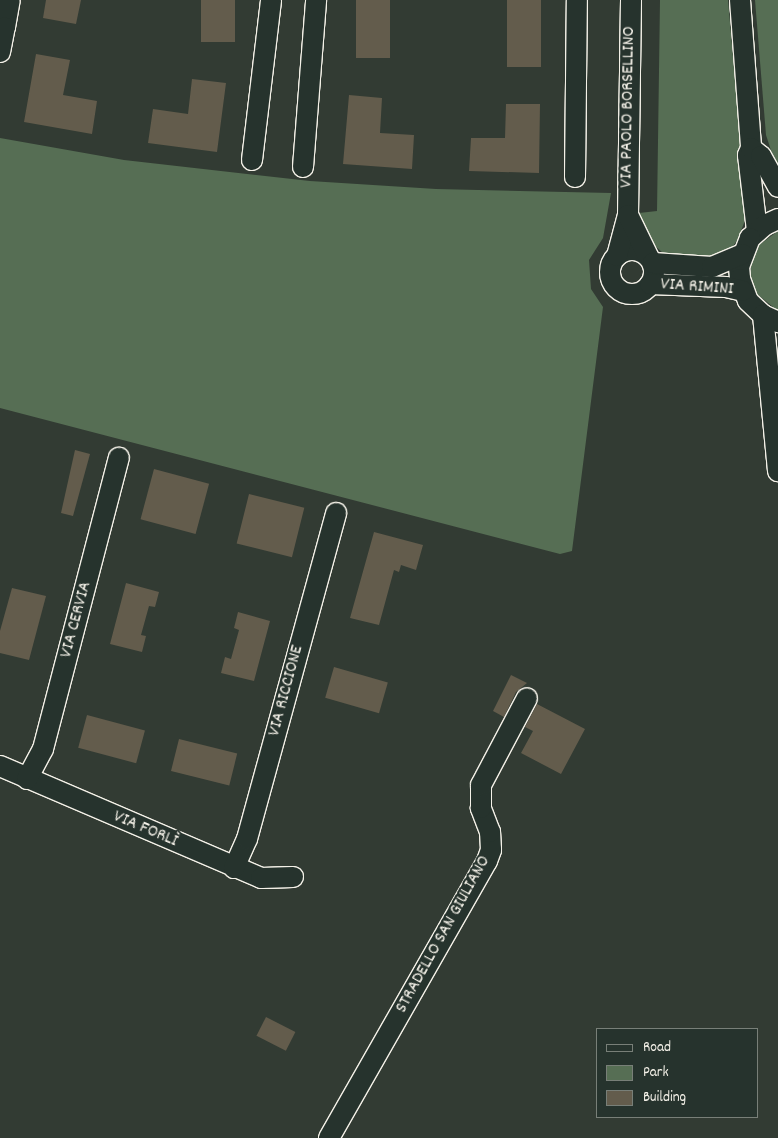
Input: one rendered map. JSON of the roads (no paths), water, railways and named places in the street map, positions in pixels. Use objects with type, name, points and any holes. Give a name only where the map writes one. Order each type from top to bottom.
[{"type":"street","points":[[0,52],[2,26],[10,0]]},
{"type":"street","points":[[252,160],[271,0]]},
{"type":"street","points":[[303,166],[316,0]]},
{"type":"street","points":[[575,177],[576,0]]},
{"type":"street","name":"VIA PAOLO BORSELLINO","points":[[628,215],[631,0]]},
{"type":"street","points":[[740,0],[751,148],[748,155],[757,231]]},
{"type":"street","points":[[751,148],[761,156],[778,187]]},
{"type":"street","name":"VIA RIMINI","points":[[628,215],[651,260],[655,272],[650,284],[641,292],[632,294],[616,287],[610,271],[617,256],[628,215]]},
{"type":"street","points":[[778,219],[757,231],[742,254],[740,279],[743,292],[770,318],[778,471]]},
{"type":"street","name":"VIA RIMINI","points":[[617,256],[633,250],[651,260],[712,267],[742,254]]},
{"type":"street","name":"VIA RIMINI","points":[[650,284],[726,287],[743,292]]},
{"type":"street","name":"VIA CERVIA","points":[[27,779],[43,749],[119,458]]},
{"type":"street","name":"VIA RICCIONE","points":[[234,868],[247,839],[336,513]]},
{"type":"street","name":"STRADELLO SAN GIULIANO","points":[[330,1138],[487,861],[491,850],[490,832],[481,808],[481,785],[527,698]]},
{"type":"street","name":"VIA FORLÌ","points":[[0,766],[234,868],[261,878],[293,877]]}]
